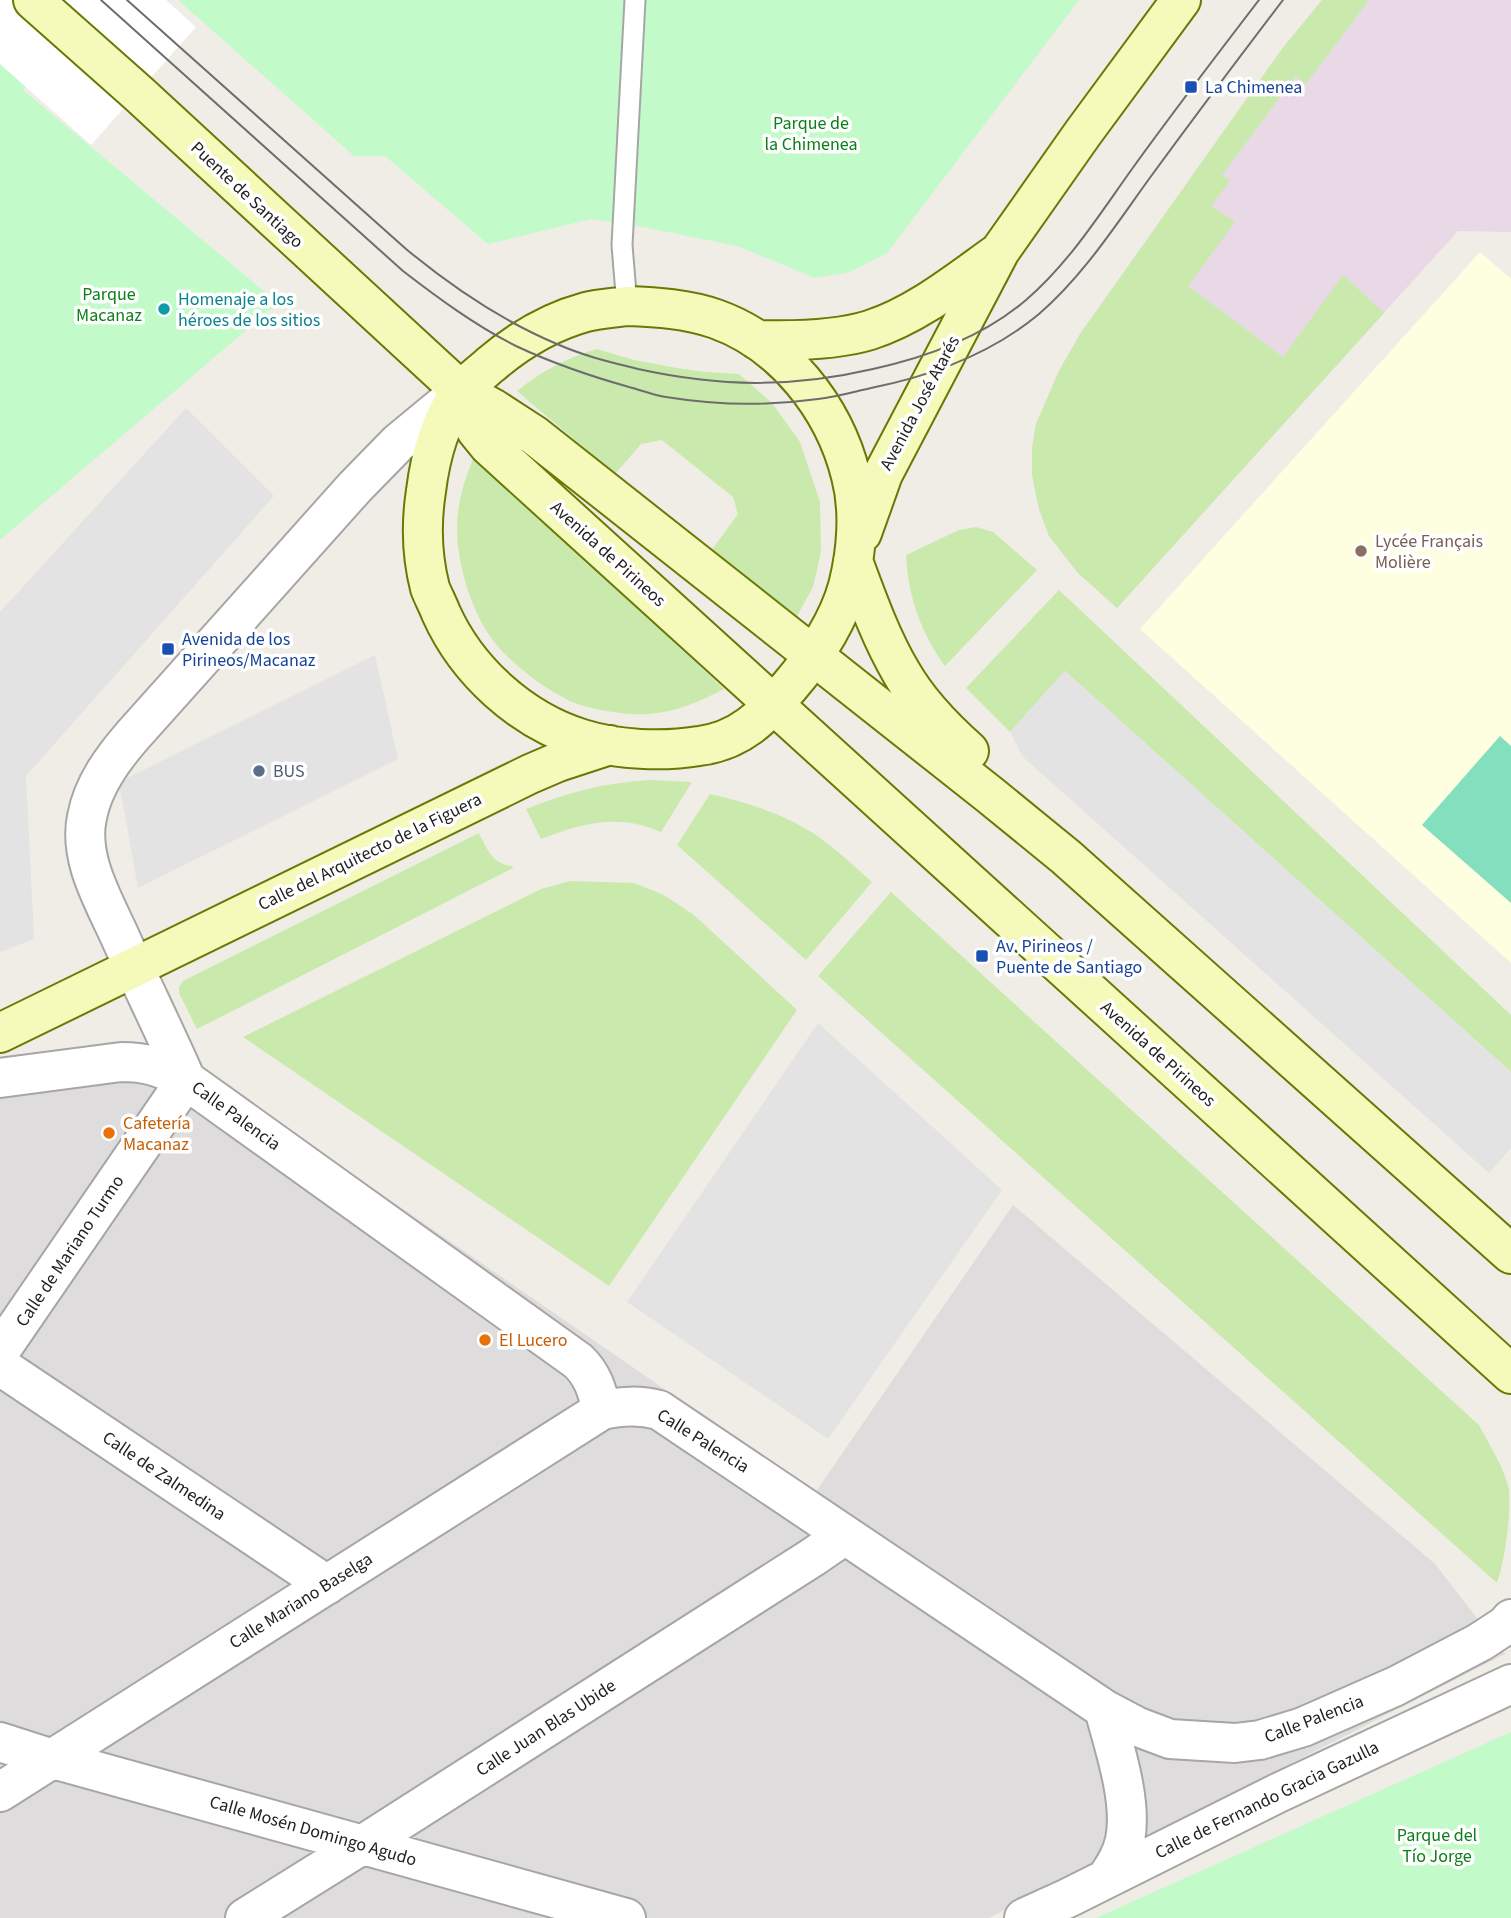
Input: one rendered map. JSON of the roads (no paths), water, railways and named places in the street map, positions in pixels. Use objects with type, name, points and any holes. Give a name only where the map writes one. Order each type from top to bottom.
[{"type":"main road","name":"Puente de Santiago","points":[[33,0],[461,391]]},
{"type":"main road","name":"Avenida José Atarés","points":[[853,561],[883,474],[1000,251],[1181,0]]},
{"type":"main road","name":"Avenida José Atarés","points":[[757,340],[792,341],[869,331],[914,311],[1000,251]]},
{"type":"main road","points":[[627,306],[672,308],[716,320],[757,340],[791,367],[803,381],[838,436],[852,477],[856,519],[853,561],[839,610],[813,655],[774,705],[756,723],[733,737],[702,746],[663,750],[583,740],[556,729],[531,715],[489,683],[447,627],[431,590],[424,550],[423,512],[429,464],[444,421],[461,391],[514,345],[548,326],[587,312],[627,306]]},
{"type":"main road","points":[[461,391],[534,435],[1066,857],[1511,1254]]},
{"type":"main road","name":"Avenida de Pirineos","points":[[461,391],[476,430],[489,446],[1508,1376]]},
{"type":"main road","points":[[853,561],[901,674],[930,713],[1025,805],[1066,857]]},
{"type":"main road","name":"Calle del Arquitecto de la Figuera","points":[[0,1033],[530,774],[610,745]]},
{"type":"street","points":[[134,968],[100,893],[87,850],[87,816],[102,777],[115,756],[134,734],[355,486],[398,443],[461,391]]},
{"type":"street","name":"Calle Palencia","points":[[134,968],[186,1080]]},
{"type":"street","name":"Calle Palencia","points":[[0,1078],[138,1062],[166,1069],[186,1080],[578,1361],[595,1384],[602,1410],[629,1405],[659,1410],[1104,1709],[1138,1727],[1170,1739],[1235,1743],[1260,1740],[1303,1727],[1396,1686],[1480,1642],[1511,1619]]},
{"type":"street","name":"Calle de Mariano Turmo","points":[[0,1352],[186,1080]]},
{"type":"street","name":"Calle de Zalmedina","points":[[0,1366],[327,1585]]},
{"type":"street","name":"Calle Mariano Baselga","points":[[0,1792],[602,1410]]},
{"type":"street","name":"Calle Juan Blas Ubide","points":[[244,1918],[845,1535]]},
{"type":"street","name":"Calle de Fernando Gracia Gazulla","points":[[1024,1918],[1278,1793],[1511,1684]]},
{"type":"street","points":[[1104,1709],[1120,1772],[1126,1821],[1125,1839],[1118,1860],[1106,1879]]},
{"type":"street","name":"Calle Mosén Domingo Agudo","points":[[0,1742],[626,1918]]},
{"type":"lane","points":[[627,306],[622,245],[635,0]]},
{"type":"tram line","points":[[101,0],[403,271],[472,321],[557,364],[652,394],[703,402],[742,404],[825,398],[916,377],[981,352],[1039,314],[1084,267],[1283,0]]},
{"type":"tram line","points":[[127,0],[406,249],[459,290],[497,314],[557,344],[607,361],[668,375],[755,383],[813,380],[894,364],[954,344],[992,325],[1009,313],[1042,286],[1070,254],[1259,0]]},
{"type":"place","name":"La Chimenea","points":[[1191,87]]},
{"type":"place","name":"Homenaje a los héroes de los sitios","points":[[164,309]]},
{"type":"place","name":"Lycée Français Molière","points":[[1361,551]]},
{"type":"place","name":"Avenida de los Pirineos/Macanaz","points":[[168,649]]},
{"type":"place","name":"BUS","points":[[259,771]]},
{"type":"place","name":"Av. Pirineos / Puente de Santiago","points":[[982,956]]},
{"type":"place","name":"Cafetería Macanaz","points":[[109,1133]]},
{"type":"place","name":"El Lucero","points":[[485,1340]]},
{"type":"park label","name":"Parque de la Chimenea","points":[[811,133]]},
{"type":"park label","name":"Parque Macanaz","points":[[109,304]]},
{"type":"park label","name":"Parque del Tío Jorge","points":[[1437,1846]]}]
